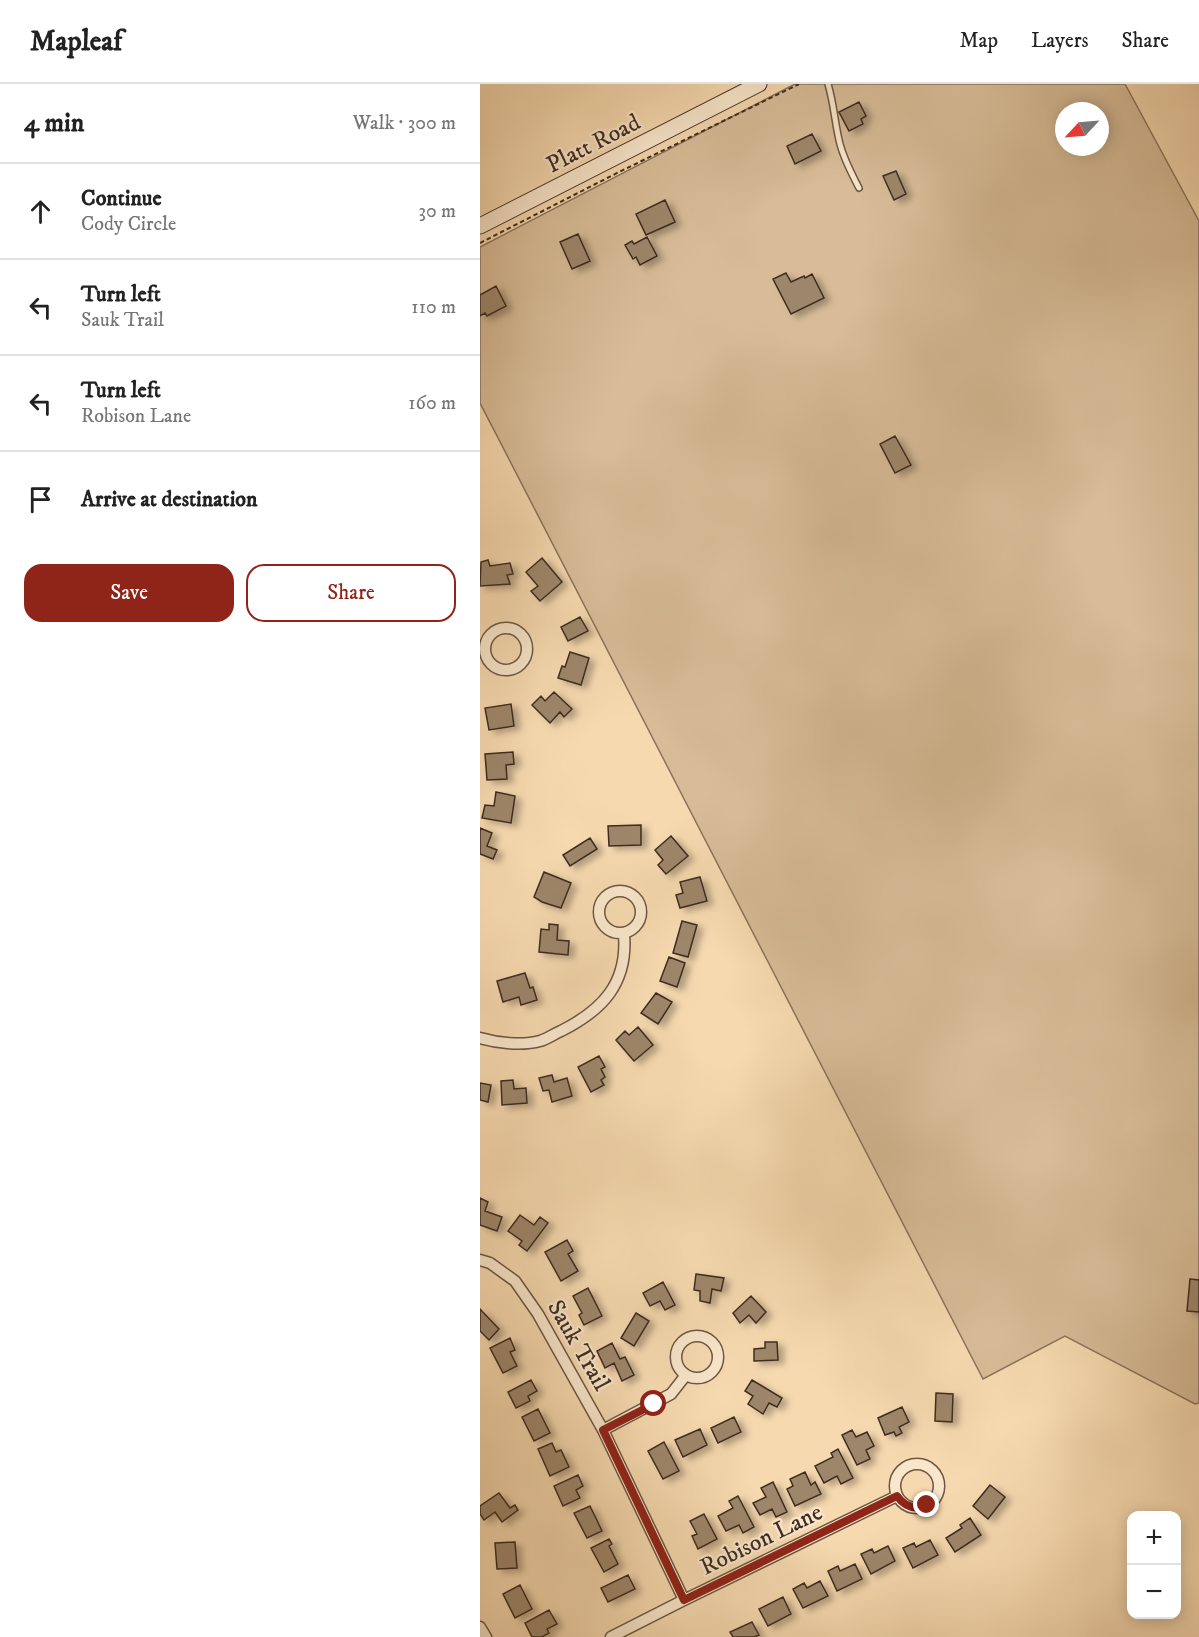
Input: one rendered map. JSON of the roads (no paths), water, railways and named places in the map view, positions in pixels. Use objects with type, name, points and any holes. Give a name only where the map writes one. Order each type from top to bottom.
[{"type":"main road","name":"Platt Road","points":[[480,226],[759,84]]},
{"type":"street","points":[[506,627],[518,631],[523,636],[527,649],[526,655],[518,666],[505,670],[484,660],[486,644],[493,632],[506,627]]},
{"type":"street","points":[[616,891],[625,891],[633,895],[641,909],[638,925],[624,934],[608,930],[602,924],[599,916],[599,908],[603,900],[616,891]]},
{"type":"street","points":[[480,1038],[510,1042],[541,1041],[586,1018],[612,989],[622,969],[624,934]]},
{"type":"street","name":"Sauk Trail","points":[[480,1260],[490,1263],[515,1281],[538,1314],[603,1430],[684,1600]]},
{"type":"street","points":[[700,1337],[706,1339],[716,1349],[717,1363],[714,1369],[703,1378],[696,1379],[686,1375],[677,1364],[678,1348],[687,1339],[700,1337]]},
{"type":"street","points":[[603,1430],[670,1394],[686,1375]]},
{"type":"street","points":[[922,1464],[929,1467],[938,1479],[937,1494],[927,1505],[914,1508],[897,1496],[895,1482],[907,1466],[922,1464]]},
{"type":"street","name":"Robison Lane","points":[[611,1637],[897,1496]]},
{"type":"street","points":[[480,1627],[486,1637]]},
{"type":"lane","points":[[828,84],[834,102],[839,142],[859,188]]}]
